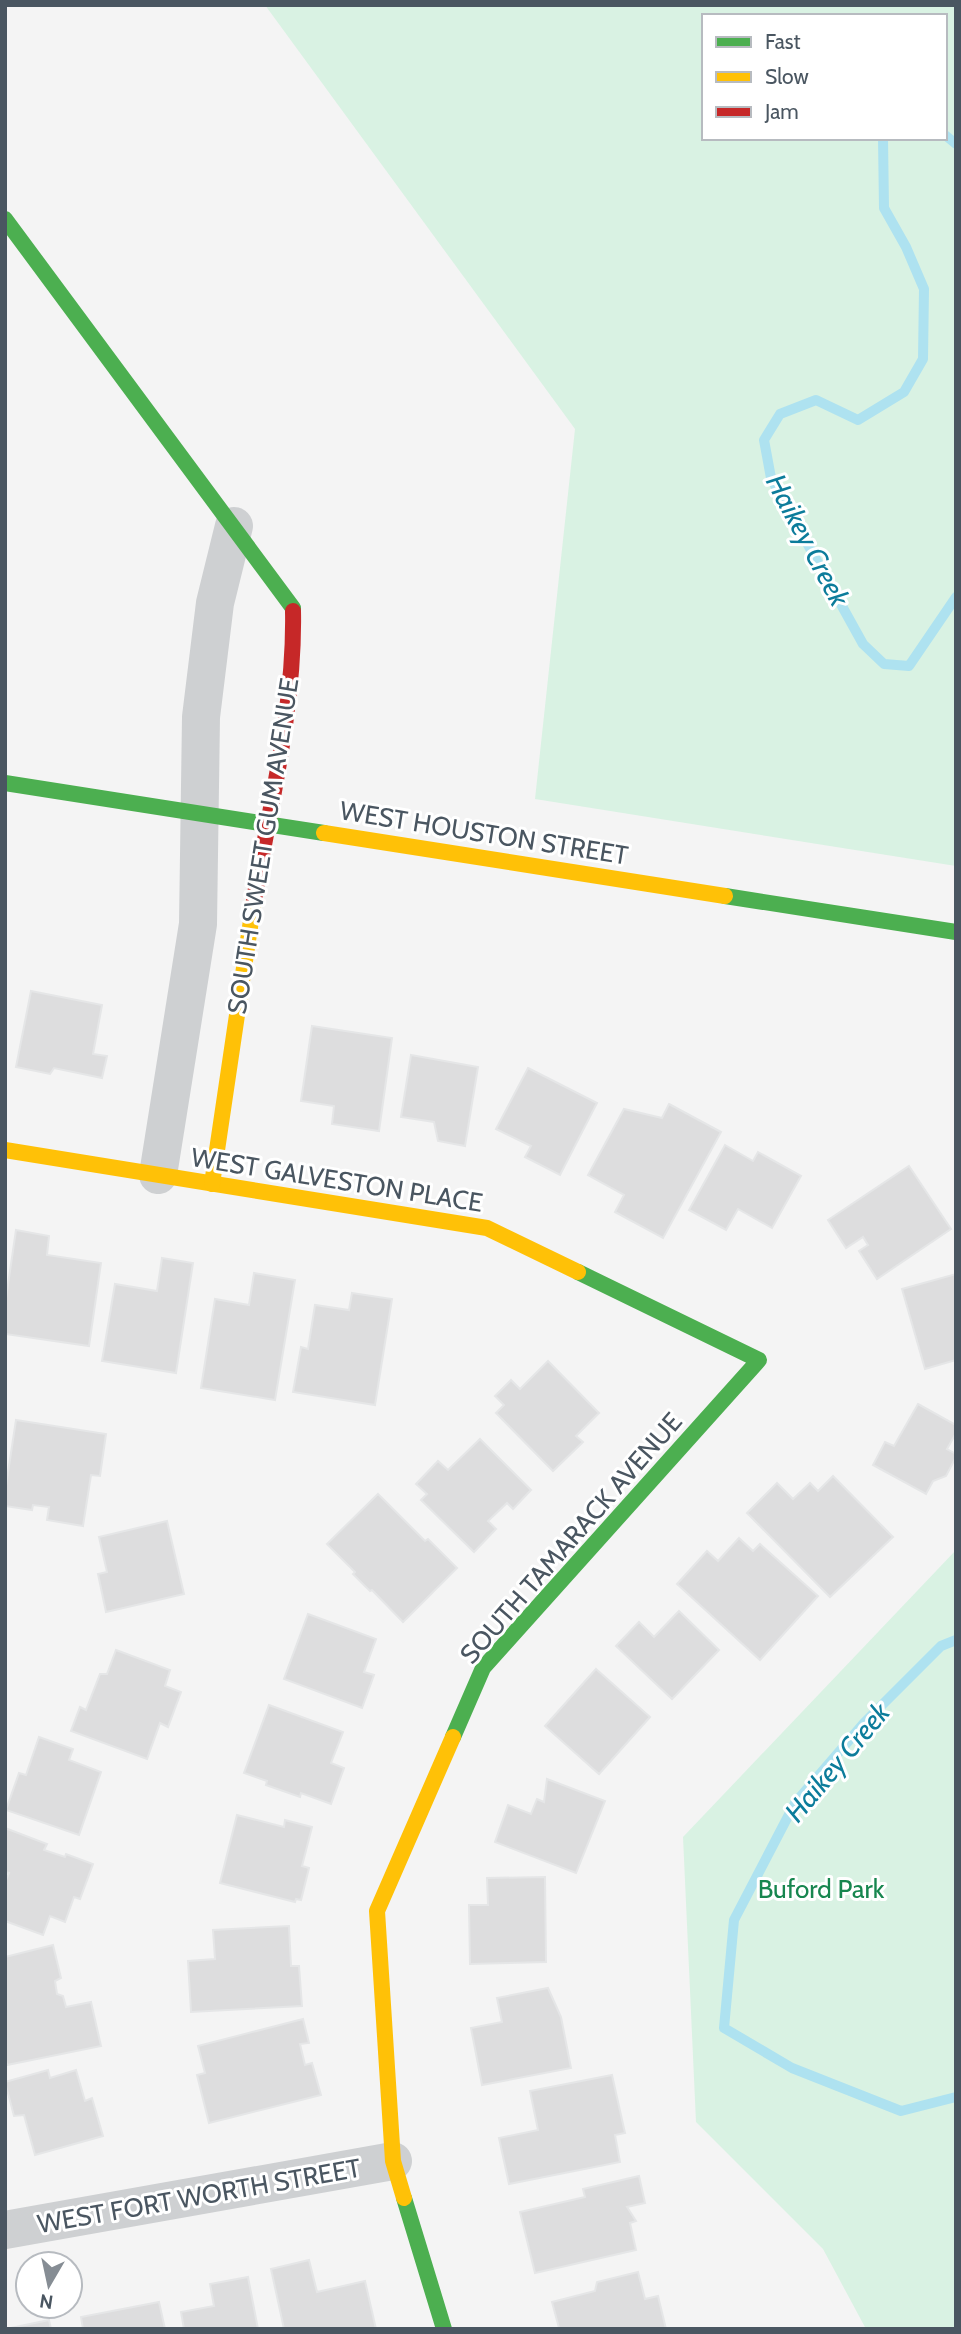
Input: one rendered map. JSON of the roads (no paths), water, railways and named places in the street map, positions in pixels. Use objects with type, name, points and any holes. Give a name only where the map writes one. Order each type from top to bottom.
[{"type":"street","name":"SOUTH SWEET GUM AVENUE","points":[[5,219],[293,608],[294,651],[290,690],[248,933],[212,1184]]},
{"type":"street","name":"SOUTH SWEET GUM AVENUE","points":[[158,1175],[198,925],[201,717],[215,603],[234,526]]},
{"type":"street","name":"WEST HOUSTON STREET","points":[[5,783],[956,932]]},
{"type":"street","name":"WEST GALVESTON PLACE","points":[[5,1150],[487,1228],[759,1360]]},
{"type":"street","name":"SOUTH TAMARACK AVENUE","points":[[443,2329],[393,2161],[377,1910],[483,1668],[759,1360]]},
{"type":"street","name":"WEST FORT WORTH STREET","points":[[5,2230],[393,2161]]},
{"type":"waterway","name":"Haikey Creek","points":[[947,137],[956,144]]},
{"type":"waterway","name":"Haikey Creek","points":[[883,140],[884,208],[906,247],[924,289],[923,359],[904,392],[858,420],[816,400],[780,414],[764,440],[771,478],[863,644],[884,664],[909,666],[956,597]]},
{"type":"waterway","name":"Haikey Creek","points":[[956,1640],[941,1646],[864,1723],[795,1803],[734,1920],[724,2028],[792,2068],[901,2111],[956,2097]]},
{"type":"park label","name":"Buford Park","points":[[821,1889]]}]
